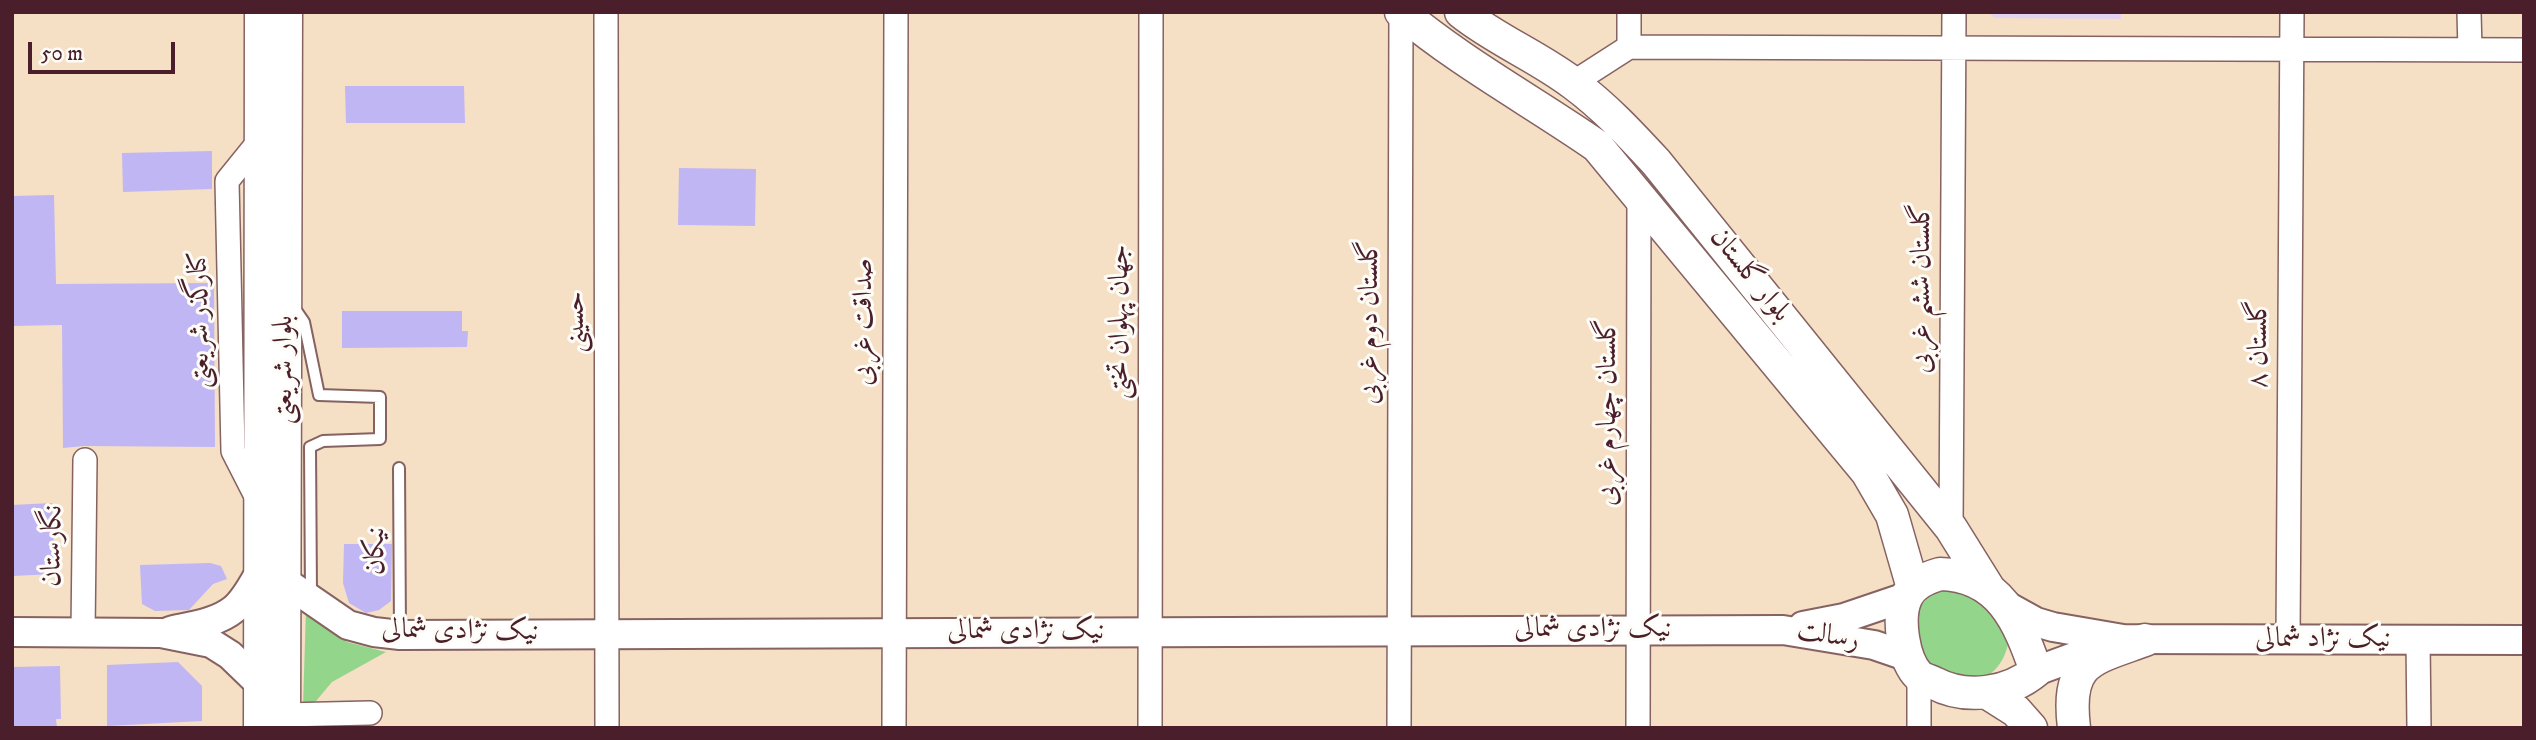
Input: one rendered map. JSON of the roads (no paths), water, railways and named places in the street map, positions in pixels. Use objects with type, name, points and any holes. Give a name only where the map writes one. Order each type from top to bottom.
[{"type":"main road","name":"بلوار شریعتی","points":[[261,12],[260,505],[272,577],[276,724]]},
{"type":"main road","name":"بلوار شریعتی","points":[[276,724],[260,684],[272,577],[285,296],[286,12]]},
{"type":"main road","name":"بلوار گلستان","points":[[1461,12],[1479,26],[1573,83],[1618,120],[1656,162],[1923,492],[1998,598]]},
{"type":"main road","name":"بلوار گلستان","points":[[1401,13],[1463,60],[1597,146],[1867,472],[1892,515],[1909,593]]},
{"type":"main road","points":[[1892,515],[1901,520],[1912,519],[1920,512],[1924,503],[1923,492]]},
{"type":"main road","points":[[2036,671],[2015,686],[1986,692],[1953,691],[1914,666],[1902,629],[1909,593],[1926,578],[1947,574],[1968,578],[1998,598],[2021,630],[2036,671],[2068,728]]},
{"type":"main road","points":[[2074,728],[2071,707],[2073,685],[2078,674],[2091,662],[2134,640]]},
{"type":"main road","points":[[1986,692],[2016,711],[2031,728]]},
{"type":"street","name":"حسینی","points":[[606,12],[607,728]]},
{"type":"street","name":"صداقت غربی","points":[[894,728],[896,12]]},
{"type":"street","name":"جهان پهلوان تختی","points":[[1150,728],[1151,12]]},
{"type":"street","points":[[1629,12],[1629,47]]},
{"type":"street","name":"گلستان ششم غربی","points":[[1951,528],[1954,12]]},
{"type":"street","name":"گلستان ۸","points":[[2288,640],[2292,12]]},
{"type":"street","points":[[2469,12],[2470,50]]},
{"type":"street","name":"گلستان دوم غربی","points":[[1399,728],[1401,13]]},
{"type":"street","points":[[1573,83],[1629,47],[2524,50]]},
{"type":"street","name":"گلستان چهارم غربی","points":[[1637,728],[1639,195]]},
{"type":"street","name":"نگارستان","points":[[83,632],[85,460]]},
{"type":"street","name":"نیک نژادی شمالی","points":[[272,577],[348,625],[400,635],[607,632],[1783,630]]},
{"type":"street","points":[[161,633],[198,625],[228,613],[272,577]]},
{"type":"street","name":"رسالت","points":[[1783,630],[1844,618],[1909,593]]},
{"type":"street","points":[[1998,598],[2036,622],[2134,640]]},
{"type":"street","name":"رسالت","points":[[1783,630],[1874,645],[1914,666]]},
{"type":"street","points":[[12,632],[161,633],[211,643],[230,655],[260,684]]},
{"type":"street","points":[[2036,671],[2134,640]]},
{"type":"street","name":"نیک نژاد شمالی","points":[[2134,640],[2524,640]]},
{"type":"street","points":[[2418,640],[2419,728]]},
{"type":"street","points":[[1914,666],[1919,728]]},
{"type":"street","points":[[276,724],[370,713]]},
{"type":"lane","points":[[285,296],[304,322],[319,395],[380,397],[380,439],[323,440],[310,447],[311,601]]},
{"type":"lane","name":"نیکان","points":[[399,468],[400,635]]}]
